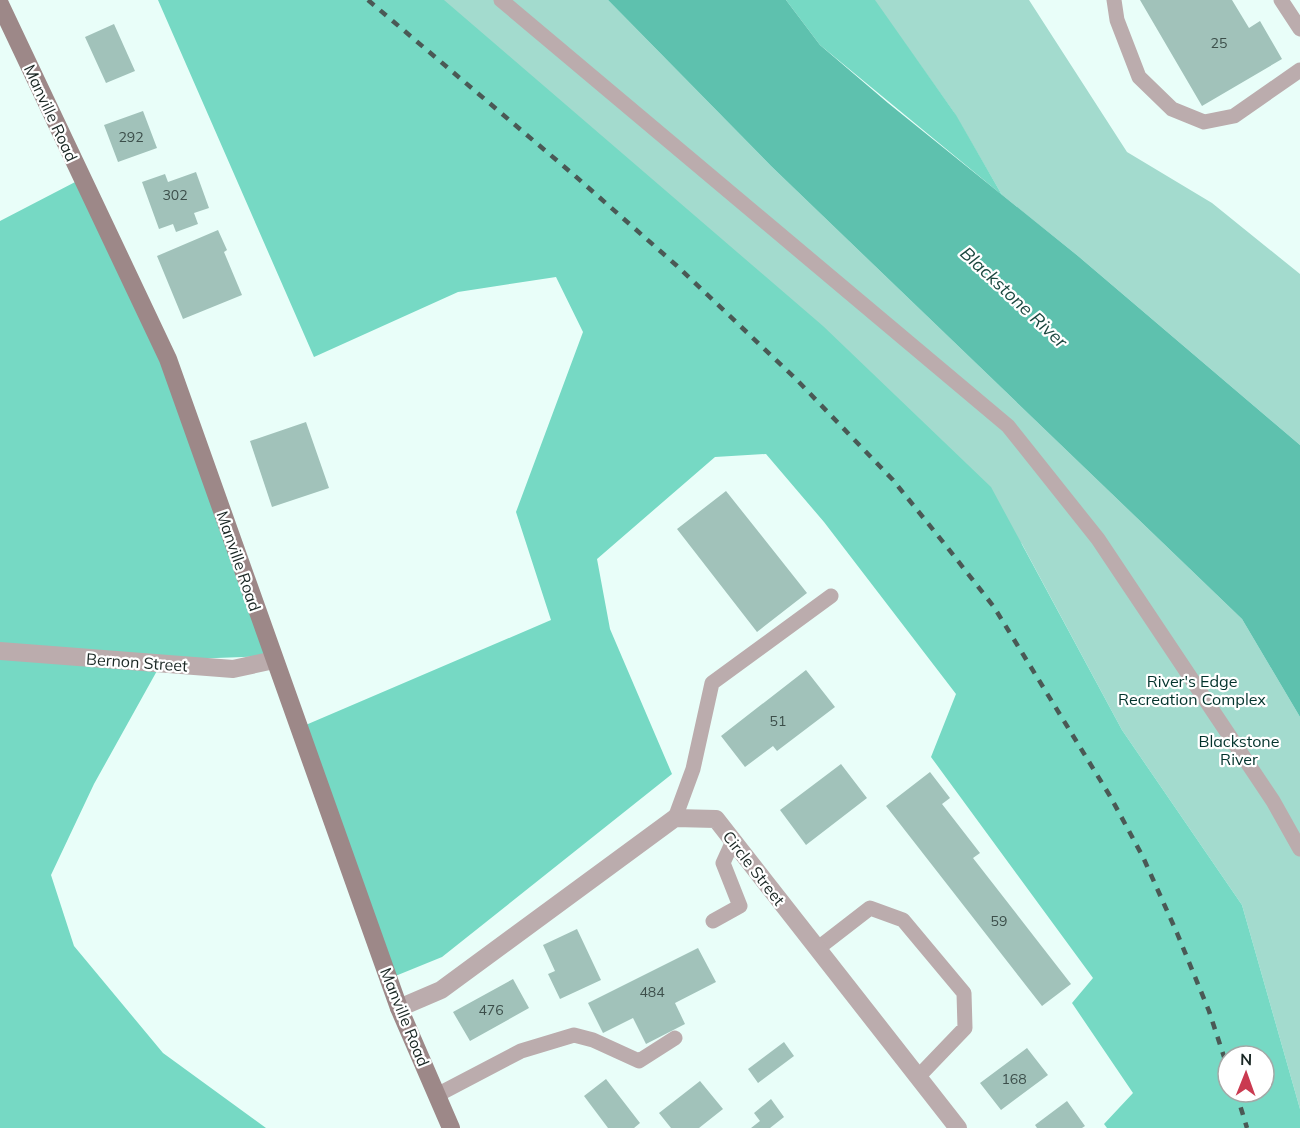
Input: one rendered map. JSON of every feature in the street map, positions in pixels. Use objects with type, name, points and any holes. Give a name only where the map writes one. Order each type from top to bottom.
[{"type":"main road","name":"Manville Road","points":[[0,4],[168,359],[399,1008],[451,1128]]},
{"type":"street","name":"Bernon Street","points":[[0,651],[233,669],[274,660]]},
{"type":"street","name":"Circle Street","points":[[675,819],[716,819],[958,1128]]},
{"type":"street","points":[[399,1008],[441,990],[675,819]]},
{"type":"lane","points":[[501,0],[1008,426],[1098,539],[1274,801],[1300,849]]},
{"type":"lane","points":[[1114,0],[1117,20],[1139,77],[1172,109],[1204,122],[1234,116],[1300,69]]},
{"type":"lane","points":[[1281,0],[1300,29]]},
{"type":"lane","points":[[675,819],[693,769],[712,683],[831,596]]},
{"type":"lane","points":[[714,921],[740,906],[723,863],[733,841]]},
{"type":"lane","points":[[817,949],[870,908],[903,920],[964,993],[966,1028],[918,1077]]},
{"type":"lane","points":[[437,1095],[520,1051],[574,1035],[593,1040],[639,1061],[675,1038]]},
{"type":"green space","name":"River's Edge Recreation Complex","points":[[427,0],[608,0],[771,166],[1242,619],[1300,717],[1300,1109],[1242,905],[1122,730],[1022,544]]},
{"type":"green space","points":[[874,0],[1029,0],[1127,152],[1212,203],[1300,274],[1300,445],[1078,256],[1002,195],[953,111]]},
{"type":"shaded area","points":[[158,0],[444,0],[823,326],[991,487],[1122,730],[1242,905],[1300,1109],[1300,1128],[1107,1128],[1104,1124],[1133,1093],[1072,1003],[1093,978],[931,757],[956,694],[824,522],[766,454],[715,457],[597,559],[610,629],[672,774],[442,957],[388,979],[294,730],[551,620],[516,512],[583,332],[556,277],[458,292],[314,357]]},
{"type":"shaded area","points":[[786,0],[875,0],[956,115],[1002,195],[820,45]]},
{"type":"shaded area","points":[[79,180],[159,354],[267,656],[163,660],[94,784],[51,875],[74,946],[163,1053],[266,1128],[0,1128],[0,221]]},
{"type":"water","name":"Blackstone River","points":[[608,0],[786,0],[820,45],[888,103],[1078,256],[1300,445],[1300,717],[1242,619],[771,166]]},
{"type":"building","points":[[1140,0],[1232,0],[1249,28],[1260,21],[1282,59],[1202,106]]},
{"type":"building","points":[[114,24],[135,71],[106,83],[85,37]]},
{"type":"building","points":[[143,111],[157,148],[118,162],[104,125]]},
{"type":"building","points":[[196,172],[209,208],[194,213],[198,224],[176,232],[173,224],[159,229],[142,182],[165,174],[168,182]]},
{"type":"building","points":[[218,230],[227,250],[224,252],[242,295],[183,319],[157,256]]},
{"type":"building","points":[[306,422],[329,488],[272,507],[250,441]]},
{"type":"building","points":[[726,491],[807,593],[757,632],[677,529]]},
{"type":"building","points":[[806,670],[835,707],[777,751],[773,746],[745,767],[721,736]]},
{"type":"building","points":[[841,764],[867,798],[806,845],[780,810]]},
{"type":"building","points":[[930,772],[950,798],[942,804],[980,853],[973,858],[1071,984],[1042,1006],[886,806]]},
{"type":"building","points":[[577,929],[601,980],[560,999],[548,974],[555,971],[543,945]]},
{"type":"building","points":[[698,948],[716,982],[675,1003],[685,1024],[646,1044],[633,1018],[603,1033],[588,1003]]},
{"type":"building","points":[[513,979],[529,1008],[470,1041],[453,1012]]},
{"type":"building","points":[[784,1042],[794,1056],[758,1083],[748,1069]]},
{"type":"building","points":[[1027,1048],[1048,1075],[1001,1110],[980,1083]]},
{"type":"building","points":[[606,1079],[640,1123],[634,1128],[608,1128],[584,1096]]},
{"type":"building","points":[[700,1081],[723,1109],[699,1128],[671,1128],[659,1113]]},
{"type":"building","points":[[771,1099],[784,1117],[770,1128],[751,1128],[760,1121],[754,1113]]},
{"type":"building","points":[[1067,1101],[1085,1126],[1082,1128],[1037,1128],[1035,1125]]},
{"type":"railway","points":[[368,0],[676,265],[795,378],[893,480],[994,607],[1110,796],[1143,857],[1177,933],[1220,1044]]},
{"type":"railway","points":[[1240,1104],[1247,1128]]}]
